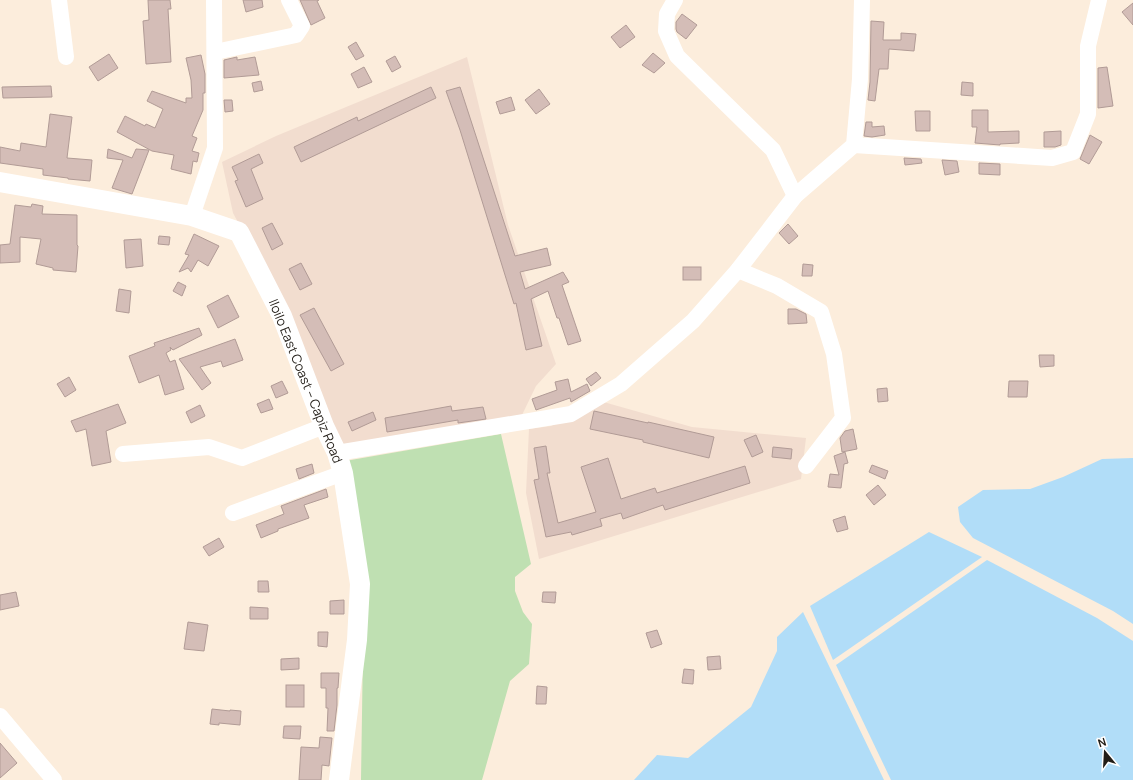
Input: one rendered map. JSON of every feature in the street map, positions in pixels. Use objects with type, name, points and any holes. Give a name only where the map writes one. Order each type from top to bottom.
[{"type":"main road","name":"Iloilo East Coast – Capiz Road","points":[[0,182],[192,216],[239,232],[282,316],[324,426],[337,453],[342,473],[360,584],[357,640],[339,780]]},
{"type":"street","points":[[59,0],[66,57]]},
{"type":"street","points":[[192,216],[215,148],[214,0]]},
{"type":"street","points":[[214,52],[296,35],[302,26],[289,0]]},
{"type":"street","points":[[674,0],[667,14],[666,31],[677,56],[773,150],[795,196]]},
{"type":"street","points":[[337,453],[571,414],[621,384],[693,321],[738,270],[795,196],[854,145],[860,79],[862,0]]},
{"type":"street","points":[[854,145],[1052,158],[1073,152],[1088,114],[1088,46],[1099,0]]},
{"type":"street","points":[[738,270],[777,286],[821,312],[834,354],[843,418],[806,466]]},
{"type":"street","points":[[122,454],[209,447],[242,458],[324,426]]},
{"type":"street","points":[[233,513],[342,473]]},
{"type":"street","points":[[0,716],[54,780]]},
{"type":"shaded area","points":[[467,57],[508,225],[556,364],[536,386],[522,415],[338,446],[281,302],[233,213],[222,162],[276,136]]},
{"type":"shaded area","points":[[600,401],[692,427],[806,438],[801,479],[539,559],[526,493],[529,429],[551,426]]},
{"type":"green space","points":[[501,434],[531,564],[515,577],[515,591],[523,612],[532,624],[529,664],[510,681],[482,780],[361,780],[363,648],[345,461]]},
{"type":"water","points":[[1133,458],[1133,624],[1113,611],[973,538],[960,522],[958,507],[983,490],[1030,489],[1063,477],[1102,459]]},
{"type":"water","points":[[929,532],[982,557],[833,660],[810,606]]},
{"type":"water","points":[[987,560],[1097,618],[1133,641],[1133,780],[891,780],[836,665]]},
{"type":"water","points":[[803,612],[884,780],[634,780],[657,755],[688,758],[751,707],[777,651],[777,637]]},
{"type":"building","points":[[148,0],[170,0],[171,9],[168,9],[171,62],[146,64],[143,21],[149,20]]},
{"type":"building","points":[[243,0],[262,0],[263,7],[246,12]]},
{"type":"building","points":[[300,0],[319,0],[317,1],[325,18],[311,25]]},
{"type":"building","points":[[1133,3],[1133,25],[1122,12]]},
{"type":"building","points":[[682,14],[697,25],[686,39],[677,32],[676,29],[676,22]]},
{"type":"building","points":[[871,21],[884,22],[883,40],[901,40],[901,33],[916,34],[914,51],[889,49],[888,69],[879,69],[875,101],[868,100],[870,82]]},
{"type":"building","points":[[626,25],[635,37],[620,48],[611,37]]},
{"type":"building","points":[[356,42],[364,56],[356,60],[348,47]]},
{"type":"building","points":[[653,53],[665,63],[654,73],[642,65]]},
{"type":"building","points":[[109,54],[118,68],[98,81],[89,67]]},
{"type":"building","points":[[201,55],[205,74],[205,93],[203,93],[203,110],[192,136],[197,138],[192,151],[199,153],[197,162],[193,161],[191,174],[171,169],[174,155],[152,151],[117,132],[125,116],[145,126],[146,124],[155,128],[163,109],[147,101],[152,91],[186,103],[186,98],[192,98],[191,80],[186,58]]},
{"type":"building","points":[[395,56],[401,67],[392,72],[386,61]]},
{"type":"building","points":[[237,57],[237,60],[255,57],[259,75],[224,78],[224,60]]},
{"type":"building","points":[[364,67],[372,82],[358,88],[351,74]]},
{"type":"building","points":[[1107,67],[1113,106],[1098,108],[1098,68]]},
{"type":"building","points":[[261,81],[263,90],[254,92],[252,83]]},
{"type":"building","points":[[962,82],[973,83],[973,96],[961,95]]},
{"type":"building","points":[[51,86],[52,97],[3,98],[2,87]]},
{"type":"building","points":[[431,87],[436,98],[301,162],[294,147],[357,117],[358,121]]},
{"type":"building","points":[[460,87],[515,256],[547,248],[551,265],[520,272],[525,289],[563,272],[569,282],[562,285],[581,341],[568,345],[548,291],[531,299],[542,346],[526,350],[516,303],[514,304],[460,130],[446,91]]},
{"type":"building","points":[[539,89],[550,104],[536,114],[525,100]]},
{"type":"building","points":[[511,97],[515,110],[500,114],[496,102]]},
{"type":"building","points":[[224,100],[232,100],[233,111],[225,112]]},
{"type":"building","points":[[972,110],[988,110],[988,132],[1019,131],[1019,143],[1000,145],[975,143],[977,127],[972,127]]},
{"type":"building","points":[[915,111],[930,111],[930,131],[916,131]]},
{"type":"building","points":[[50,114],[72,117],[67,158],[92,160],[90,181],[43,175],[43,169],[0,163],[0,147],[20,151],[21,143],[46,147]]},
{"type":"building","points":[[866,122],[872,122],[872,127],[884,126],[885,135],[872,137],[864,136]]},
{"type":"building","points":[[1061,131],[1061,145],[1055,147],[1044,147],[1044,132]]},
{"type":"building","points":[[1090,135],[1102,142],[1089,164],[1080,159]]},
{"type":"building","points":[[108,149],[132,158],[136,149],[149,150],[132,194],[112,188],[123,160],[107,158]]},
{"type":"building","points":[[259,154],[263,163],[251,169],[263,199],[246,207],[235,181],[238,180],[232,167]]},
{"type":"building","points":[[904,158],[921,159],[922,163],[905,165]]},
{"type":"building","points":[[942,160],[957,161],[959,172],[945,175]]},
{"type":"building","points":[[979,163],[1000,164],[1000,175],[979,174]]},
{"type":"building","points":[[32,204],[43,206],[42,214],[77,215],[78,246],[76,272],[53,270],[53,268],[36,264],[41,239],[20,237],[20,262],[0,263],[0,245],[10,244],[15,205],[31,207]]},
{"type":"building","points":[[272,223],[283,244],[272,250],[262,228]]},
{"type":"building","points":[[788,224],[798,236],[789,244],[779,233]]},
{"type":"building","points":[[194,234],[219,246],[208,266],[198,260],[191,272],[188,268],[179,272],[189,255],[185,254]]},
{"type":"building","points":[[159,236],[170,237],[169,245],[158,244]]},
{"type":"building","points":[[141,239],[143,266],[126,268],[124,240]]},
{"type":"building","points":[[301,263],[312,284],[300,290],[289,269]]},
{"type":"building","points":[[803,264],[813,265],[812,276],[802,276]]},
{"type":"building","points":[[683,267],[701,267],[701,280],[683,280]]},
{"type":"building","points":[[178,282],[186,286],[182,296],[173,291]]},
{"type":"building","points":[[119,289],[131,291],[129,313],[116,311]]},
{"type":"building","points":[[228,295],[239,317],[218,328],[207,306]]},
{"type":"building","points":[[314,308],[344,364],[331,371],[300,315]]},
{"type":"building","points":[[788,309],[796,309],[806,314],[807,323],[788,324]]},
{"type":"building","points":[[199,328],[202,335],[173,350],[170,347],[171,350],[166,353],[170,362],[175,360],[184,389],[165,395],[159,375],[139,383],[129,356],[155,346],[154,343]]},
{"type":"building","points":[[235,339],[243,360],[223,367],[221,361],[200,367],[211,383],[202,390],[179,359]]},
{"type":"building","points":[[1039,355],[1054,355],[1054,366],[1040,367]]},
{"type":"building","points":[[596,372],[601,378],[591,386],[586,379]]},
{"type":"building","points":[[69,377],[76,390],[65,397],[57,384]]},
{"type":"building","points":[[568,379],[571,392],[587,384],[590,391],[571,402],[570,398],[536,410],[532,399],[557,390],[555,382]]},
{"type":"building","points":[[282,381],[288,393],[276,398],[271,386]]},
{"type":"building","points":[[1009,381],[1028,381],[1027,397],[1008,397]]},
{"type":"building","points":[[887,388],[888,401],[878,402],[877,389]]},
{"type":"building","points":[[269,399],[273,409],[261,413],[257,404]]},
{"type":"building","points":[[118,404],[126,423],[106,431],[111,462],[92,466],[86,429],[76,432],[71,421]]},
{"type":"building","points":[[200,405],[205,416],[191,423],[186,412]]},
{"type":"building","points":[[451,406],[452,411],[483,407],[486,419],[458,423],[458,420],[387,432],[385,418]]},
{"type":"building","points":[[594,411],[714,437],[709,458],[643,442],[643,440],[590,429]]},
{"type":"building","points":[[373,412],[376,420],[352,431],[348,422]]},
{"type":"building","points":[[853,429],[857,449],[842,452],[840,438],[845,431]]},
{"type":"building","points":[[756,435],[763,452],[752,457],[744,440]]},
{"type":"building","points":[[546,446],[550,473],[547,473],[558,523],[596,512],[581,467],[608,458],[621,499],[655,488],[657,493],[745,466],[750,483],[665,510],[663,505],[623,519],[621,513],[600,519],[602,526],[572,535],[571,532],[546,537],[534,480],[539,479],[534,448]]},
{"type":"building","points":[[773,447],[792,449],[791,459],[772,457]]},
{"type":"building","points":[[845,452],[848,463],[844,464],[841,488],[828,487],[830,474],[839,475],[834,456]]},
{"type":"building","points":[[312,464],[314,473],[299,479],[296,469]]},
{"type":"building","points":[[872,465],[888,471],[885,479],[869,472]]},
{"type":"building","points":[[878,485],[886,495],[874,505],[866,495]]},
{"type":"building","points":[[326,489],[328,497],[304,505],[309,518],[278,529],[278,531],[261,538],[256,525],[284,514],[281,506]]},
{"type":"building","points":[[845,516],[848,529],[837,532],[833,520]]},
{"type":"building","points":[[219,538],[224,547],[209,556],[203,547]]},
{"type":"building","points":[[258,581],[268,581],[269,592],[258,592]]},
{"type":"building","points":[[16,592],[19,606],[0,610],[0,595]]},
{"type":"building","points":[[543,592],[556,592],[555,603],[542,602]]},
{"type":"building","points":[[344,600],[344,614],[330,614],[330,601]]},
{"type":"building","points":[[250,607],[268,608],[268,619],[250,619]]},
{"type":"building","points":[[188,622],[208,625],[204,651],[184,649]]},
{"type":"building","points":[[657,630],[662,644],[651,648],[646,633]]},
{"type":"building","points":[[318,632],[328,632],[327,647],[318,646]]},
{"type":"building","points":[[720,656],[721,669],[708,670],[707,657]]},
{"type":"building","points":[[299,658],[299,669],[281,670],[281,659]]},
{"type":"building","points":[[684,669],[694,670],[693,684],[682,683]]},
{"type":"building","points":[[321,673],[339,673],[334,731],[327,731],[328,708],[326,708],[326,688],[321,688]]},
{"type":"building","points":[[286,685],[304,685],[304,707],[286,707]]},
{"type":"building","points":[[537,686],[547,687],[546,704],[536,704]]},
{"type":"building","points":[[212,709],[241,711],[240,725],[219,723],[219,725],[210,724]]},
{"type":"building","points":[[284,726],[301,726],[300,739],[283,738]]},
{"type":"building","points":[[320,737],[332,738],[329,766],[322,765],[321,780],[299,780],[301,747],[319,748]]},
{"type":"building","points":[[0,743],[17,763],[0,778]]}]
